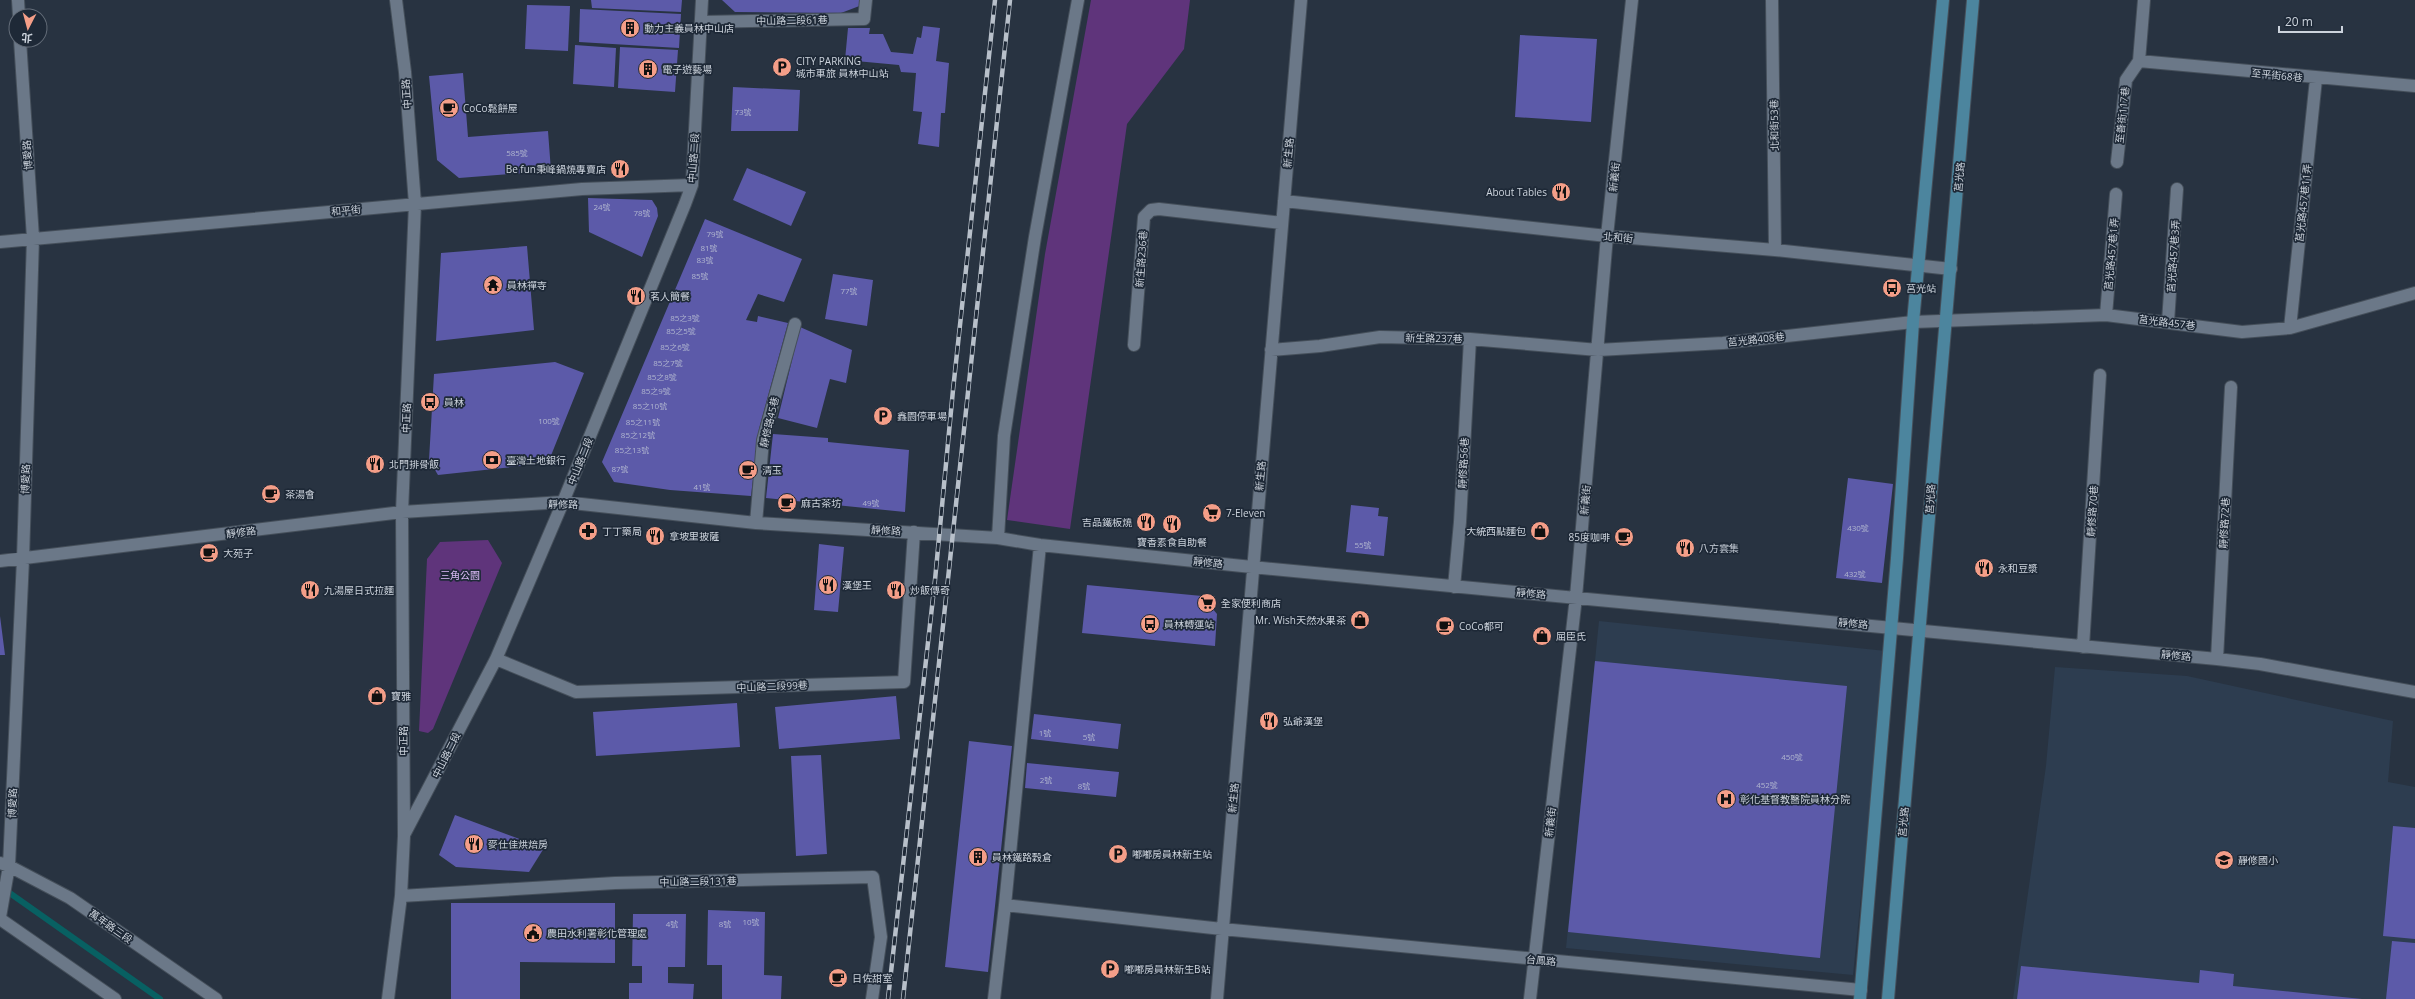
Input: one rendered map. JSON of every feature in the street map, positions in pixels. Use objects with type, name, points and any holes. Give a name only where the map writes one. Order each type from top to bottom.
[{"type":"main road","points":[[1860,994],[1890,626],[1897,558],[1913,322],[1943,0]]},
{"type":"main road","name":"莒光路","points":[[1888,999],[1973,0]]},
{"type":"street","name":"中正路","points":[[396,0],[405,72],[415,204],[402,512],[404,836]]},
{"type":"street","name":"中山路二段","points":[[388,999],[401,896],[404,836],[496,659],[563,502],[692,185],[702,0]]},
{"type":"street","name":"中山路二段61巷","points":[[701,22],[864,19],[866,0]]},
{"type":"street","points":[[998,538],[1004,436],[1035,237],[1078,0]]},
{"type":"street","name":"新生路","points":[[1217,999],[1252,567],[1301,0]]},
{"type":"street","name":"新義街","points":[[1530,999],[1576,597],[1607,236],[1632,0]]},
{"type":"street","name":"北和街53巷","points":[[1772,0],[1775,250]]},
{"type":"street","name":"至善街117巷","points":[[2117,162],[2126,80],[2139,61],[2144,0]]},
{"type":"street","name":"博愛路","points":[[0,918],[5,865],[23,559],[32,238],[20,48]]},
{"type":"street","name":"至平街68巷","points":[[2139,61],[2316,79],[2415,86]]},
{"type":"street","name":"莒光路457巷11弄","points":[[2290,328],[2316,79]]},
{"type":"street","name":"和平街","points":[[0,242],[582,188],[692,185]]},
{"type":"street","name":"莒光路457巷3弄","points":[[2168,322],[2177,189]]},
{"type":"street","name":"莒光路457巷1弄","points":[[2106,315],[2116,194]]},
{"type":"street","name":"北和街","points":[[1284,201],[1607,236],[1775,250],[1951,269]]},
{"type":"street","name":"新生路236巷","points":[[1134,346],[1144,218],[1151,210],[1159,208],[1282,223]]},
{"type":"street","name":"莒光路457巷","points":[[1913,322],[1945,323],[2106,315],[2242,332],[2290,328],[2415,293]]},
{"type":"street","name":"莒光路408巷","points":[[1598,350],[1723,343],[1913,322]]},
{"type":"street","name":"靜修路45巷","points":[[756,523],[763,440],[795,324]]},
{"type":"street","name":"新生路237巷","points":[[1271,350],[1320,346],[1380,337],[1470,339],[1598,350]]},
{"type":"street","name":"靜修路56巷","points":[[1454,587],[1470,339]]},
{"type":"street","name":"靜修路70巷","points":[[2083,648],[2100,375]]},
{"type":"street","name":"靜修路72巷","points":[[2217,659],[2231,387]]},
{"type":"street","name":"靜修路","points":[[0,561],[402,512],[563,502],[756,523],[998,538],[1040,545],[1252,567],[1454,587],[1890,626],[1919,632],[2217,659],[2260,664],[2415,692]]},
{"type":"street","name":"中山路二段99巷","points":[[496,659],[576,692],[904,682],[914,532]]},
{"type":"street","points":[[994,999],[1005,905],[1040,545]]},
{"type":"street","name":"萬年路三段","points":[[5,865],[70,898],[216,999]]},
{"type":"street","name":"中山路二段131巷","points":[[401,896],[615,883],[873,877],[880,937],[872,999]]},
{"type":"street","name":"台鳳路","points":[[1005,905],[1860,994]]},
{"type":"street","points":[[0,918],[115,999]]},
{"type":"shaded area","name":"彰化基督教醫院員林分院","points":[[1599,621],[1886,651],[1853,975],[1566,948]]},
{"type":"shaded area","name":"靜修國小","points":[[2055,667],[2187,676],[2393,721],[2388,782],[2415,787],[2415,999],[2013,999],[2046,766]]},
{"type":"green space","points":[[1091,0],[1190,0],[1184,49],[1127,124],[1070,529],[1007,520],[1045,254]]},
{"type":"green space","name":"三角公園","points":[[488,540],[502,563],[433,729],[428,733],[419,731],[427,559],[440,542]]},
{"type":"building","points":[[591,0],[682,0],[681,12],[592,8]]},
{"type":"building","points":[[722,0],[862,0],[862,5],[841,13],[735,12]]},
{"type":"building","points":[[527,5],[570,6],[568,51],[525,49]]},
{"type":"building","name":"動力主義員林中山店","points":[[580,9],[681,14],[679,48],[579,42]]},
{"type":"building","points":[[923,26],[940,28],[936,61],[949,63],[945,113],[941,113],[939,147],[918,144],[922,112],[913,111],[916,73],[901,72],[899,65],[845,60],[848,28],[870,28],[869,34],[883,34],[891,52],[913,54],[917,37],[921,38]]},
{"type":"building","points":[[1520,35],[1597,39],[1591,122],[1515,117]]},
{"type":"building","points":[[575,45],[616,48],[614,87],[573,84]]},
{"type":"building","name":"電子遊藝場","points":[[620,47],[678,50],[675,92],[618,88]]},
{"type":"building","points":[[463,73],[468,137],[548,131],[551,171],[459,178],[437,160],[429,76]]},
{"type":"building","points":[[733,87],[800,90],[798,131],[731,131]]},
{"type":"building","points":[[747,168],[806,192],[791,226],[733,200]]},
{"type":"building","points":[[588,198],[652,200],[657,208],[658,216],[642,257],[589,232]]},
{"type":"building","points":[[705,219],[802,259],[784,302],[758,294],[746,320],[757,322],[758,316],[788,323],[759,429],[751,496],[670,490],[614,482],[602,462]]},
{"type":"building","points":[[527,246],[534,330],[436,341],[441,253]]},
{"type":"building","points":[[833,274],[873,280],[867,326],[825,319]]},
{"type":"building","points":[[800,327],[852,350],[846,383],[830,379],[817,428],[778,418]]},
{"type":"building","points":[[555,362],[584,373],[548,463],[438,475],[429,460],[434,374]]},
{"type":"building","points":[[773,434],[828,438],[828,442],[909,450],[905,512],[766,498]]},
{"type":"building","points":[[1848,478],[1893,484],[1882,583],[1836,578]]},
{"type":"building","points":[[1351,505],[1379,508],[1378,516],[1388,517],[1384,556],[1346,552]]},
{"type":"building","points":[[819,544],[844,547],[838,612],[814,610]]},
{"type":"building","name":"員林轉運站","points":[[1087,585],[1202,596],[1217,614],[1215,646],[1082,633]]},
{"type":"building","points":[[0,616],[5,655],[0,655]]},
{"type":"building","name":"彰化基督教醫院員林分院","points":[[1595,661],[1847,686],[1820,958],[1568,932]]},
{"type":"building","points":[[896,696],[900,739],[779,749],[775,707]]},
{"type":"building","points":[[737,703],[740,747],[596,756],[593,712]]},
{"type":"building","points":[[1034,714],[1121,724],[1118,749],[1031,739]]},
{"type":"building","name":"員林鐵路穀倉","points":[[969,741],[1012,746],[988,972],[945,967]]},
{"type":"building","points":[[821,755],[827,854],[796,856],[791,756]]},
{"type":"building","points":[[1027,763],[1119,772],[1116,797],[1025,788]]},
{"type":"building","points":[[455,815],[544,848],[529,872],[456,867],[439,855]]},
{"type":"building","points":[[2393,826],[2415,828],[2415,939],[2383,936]]},
{"type":"building","name":"農田水利署彰化管理處","points":[[451,903],[615,903],[615,963],[520,962],[520,999],[451,999]]},
{"type":"building","points":[[708,910],[765,912],[764,975],[782,976],[781,999],[722,999],[722,965],[707,965]]},
{"type":"building","points":[[633,914],[686,914],[685,967],[668,967],[668,983],[694,984],[693,999],[629,999],[629,983],[642,983],[642,966],[632,966]]},
{"type":"building","points":[[2392,941],[2415,943],[2415,999],[2386,999]]},
{"type":"building","points":[[2021,966],[2199,983],[2200,970],[2234,974],[2233,986],[2362,999],[2017,999]]},
{"type":"waterway","points":[[4,889],[160,999]]},
{"type":"railway","points":[[888,999],[935,580],[953,390],[995,0]]},
{"type":"railway","points":[[903,999],[1010,0]]},
{"type":"place","name":"動力主義員林中山店","points":[[630,28]]},
{"type":"place","name":"CITY PARKING 城市車旅 員林中山站","points":[[782,67]]},
{"type":"place","name":"電子遊藝場","points":[[648,69]]},
{"type":"place","name":"CoCo鬆餅屋","points":[[449,108]]},
{"type":"place","name":"Be fun秉峰鍋燒專賣店","points":[[620,169]]},
{"type":"place","name":"About Tables","points":[[1561,192]]},
{"type":"place","name":"員林禪寺","points":[[493,285]]},
{"type":"place","name":"莒光站","points":[[1892,288]]},
{"type":"place","name":"茗人簡餐","points":[[636,296]]},
{"type":"place","name":"員林","points":[[430,402]]},
{"type":"place","name":"鑫園停車場","points":[[883,416]]},
{"type":"place","name":"臺灣土地銀行","points":[[492,460]]},
{"type":"place","name":"北門排骨飯","points":[[375,464]]},
{"type":"place","name":"清玉","points":[[748,470]]},
{"type":"place","name":"茶湯會","points":[[271,494]]},
{"type":"place","name":"麻古茶坊","points":[[787,503]]},
{"type":"place","name":"7-Eleven","points":[[1212,513]]},
{"type":"place","name":"吉品鐵板燒","points":[[1146,522]]},
{"type":"place","name":"寶香素食自助餐","points":[[1172,524]]},
{"type":"place","name":"丁丁藥局","points":[[588,531]]},
{"type":"place","name":"大統西點麵包","points":[[1540,531]]},
{"type":"place","name":"拿坡里披薩","points":[[655,536]]},
{"type":"place","name":"85度咖啡","points":[[1624,537]]},
{"type":"place","name":"八方雲集","points":[[1685,548]]},
{"type":"place","name":"大苑子","points":[[209,553]]},
{"type":"place","name":"永和豆漿","points":[[1984,568]]},
{"type":"place","name":"漢堡王","points":[[828,585]]},
{"type":"place","name":"九湯屋日式拉麵","points":[[310,590]]},
{"type":"place","name":"炒飯傳奇","points":[[896,590]]},
{"type":"place","name":"全家便利商店","points":[[1207,603]]},
{"type":"place","name":"Mr. Wish天然水果茶","points":[[1360,620]]},
{"type":"place","name":"員林轉運站","points":[[1150,624]]},
{"type":"place","name":"CoCo都可","points":[[1445,626]]},
{"type":"place","name":"屈臣氏","points":[[1542,636]]},
{"type":"place","name":"寶雅","points":[[377,696]]},
{"type":"place","name":"弘爺漢堡","points":[[1269,721]]},
{"type":"place","name":"彰化基督教醫院員林分院","points":[[1726,799]]},
{"type":"place","name":"麥仕佳烘焙房","points":[[474,844]]},
{"type":"place","name":"嘟嘟房員林新生站","points":[[1118,854]]},
{"type":"place","name":"員林鐵路穀倉","points":[[978,857]]},
{"type":"place","name":"靜修國小","points":[[2224,860]]},
{"type":"place","name":"農田水利署彰化管理處","points":[[533,933]]},
{"type":"place","name":"嘟嘟房員林新生B站","points":[[1110,969]]},
{"type":"place","name":"日佐甜室","points":[[838,978]]}]
